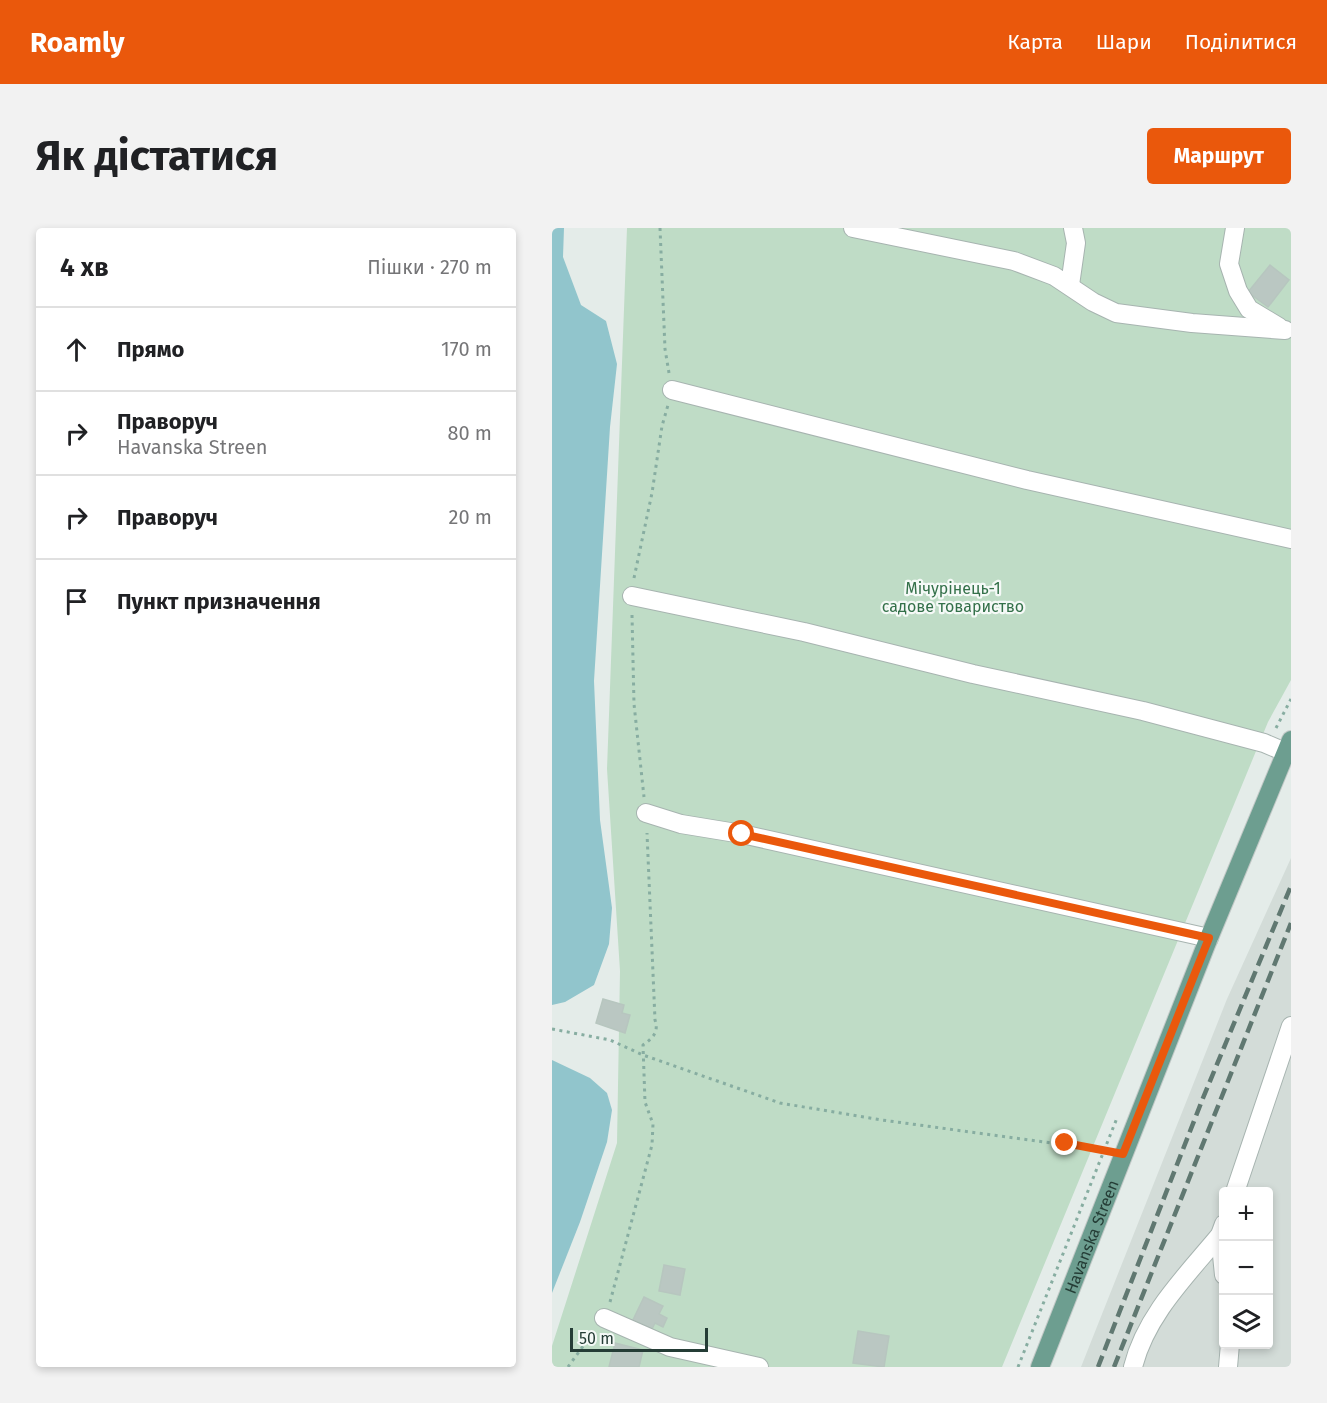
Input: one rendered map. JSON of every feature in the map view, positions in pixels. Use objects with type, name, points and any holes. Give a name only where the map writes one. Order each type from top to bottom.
[{"type":"main road","name":"Havanska Streen","points":[[1040,1367],[1209,938],[1288,746]]},
{"type":"lane","points":[[853,228],[1014,261],[1054,276],[1093,302],[1116,313],[1192,323],[1288,331]]},
{"type":"lane","points":[[1070,285],[1076,243],[1073,228]]},
{"type":"lane","points":[[1235,228],[1229,264],[1238,291],[1249,309],[1288,331]]},
{"type":"lane","points":[[672,390],[1027,480],[1291,539]]},
{"type":"lane","points":[[632,596],[804,632],[974,674],[1143,711],[1264,743],[1288,746]]},
{"type":"lane","points":[[646,813],[681,824],[742,834],[1209,938]]},
{"type":"lane","points":[[1236,1187],[1291,1026]]},
{"type":"lane","points":[[1133,1367],[1145,1332],[1165,1302],[1219,1234]]},
{"type":"lane","points":[[604,1318],[670,1347],[759,1367]]},
{"type":"lane","points":[[1228,1367],[1230,1349]]},
{"type":"path","points":[[568,1367],[604,1318],[617,1279],[652,1145],[653,1124],[645,1102],[643,1045],[654,1038],[657,1027],[646,813],[634,704],[632,596],[662,426],[672,390],[665,349],[660,228]]},
{"type":"path","points":[[552,1029],[610,1040],[643,1055],[780,1103],[882,1120],[1065,1143],[1123,1154]]},
{"type":"shaded area","points":[[1291,858],[1291,1367],[1081,1367],[1227,999]]},
{"type":"green space","name":"Мічурінець-1 садове товариство","points":[[627,228],[1291,228],[1291,680],[1268,722],[1002,1367],[552,1367],[552,1346],[617,1143],[620,971],[607,769]]},
{"type":"water","points":[[552,228],[564,228],[563,257],[581,305],[606,321],[617,364],[610,427],[594,681],[600,820],[612,908],[609,944],[594,985],[565,1002],[552,1005]]},
{"type":"water","points":[[552,1060],[590,1078],[607,1093],[612,1110],[607,1142],[580,1222],[552,1293]]},
{"type":"building","points":[[1270,265],[1289,280],[1268,307],[1248,292]]},
{"type":"building","points":[[603,999],[624,1005],[622,1013],[630,1015],[625,1033],[596,1023]]},
{"type":"building","points":[[664,1265],[685,1269],[680,1295],[659,1291]]},
{"type":"building","points":[[644,1297],[663,1306],[659,1314],[667,1318],[663,1327],[655,1323],[652,1329],[633,1320]]},
{"type":"building","points":[[858,1331],[889,1336],[884,1367],[853,1363]]},
{"type":"building","points":[[615,1343],[643,1350],[639,1367],[609,1367]]},
{"type":"railway","points":[[1098,1367],[1203,1098],[1291,886]]},
{"type":"railway","points":[[1114,1367],[1291,923]]},
{"type":"route","points":[[742,834],[1209,938],[1123,1154],[1065,1143]]}]
